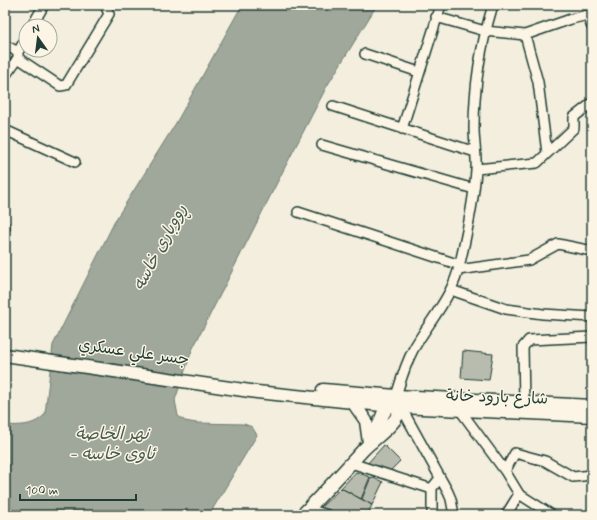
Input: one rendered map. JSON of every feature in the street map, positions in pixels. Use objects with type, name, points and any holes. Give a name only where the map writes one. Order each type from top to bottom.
[{"type":"main road","name":"جسر علي عسكري","points":[[5,348],[257,388]]},
{"type":"main road","name":"جسر علي عسكري","points":[[5,355],[257,388]]},
{"type":"main road","points":[[257,388],[395,403]]},
{"type":"main road","points":[[257,388],[352,401],[395,403]]},
{"type":"main road","name":"شارع بارود خانة","points":[[395,403],[409,397],[438,397],[592,406]]},
{"type":"main road","points":[[437,410],[438,397]]},
{"type":"main road","points":[[352,401],[366,421],[370,443]]},
{"type":"main road","points":[[305,512],[370,443],[395,403]]},
{"type":"main road","name":"شارع بارود خانة","points":[[395,403],[437,410],[592,416]]},
{"type":"street","points":[[37,18],[44,5]]},
{"type":"street","points":[[22,58],[60,86],[66,85],[109,14],[105,5]]},
{"type":"street","points":[[402,129],[440,5]]},
{"type":"street","points":[[454,515],[452,499],[395,403],[404,370],[413,350],[439,312],[451,290],[459,267],[474,189],[476,168],[475,112],[485,31],[493,5]]},
{"type":"street","points":[[436,17],[485,31],[525,35],[571,19],[590,15],[592,27]]},
{"type":"street","points":[[525,35],[540,97],[547,154]]},
{"type":"street","points":[[5,45],[18,55],[5,76]]},
{"type":"street","points":[[365,54],[419,72]]},
{"type":"street","points":[[476,168],[538,163],[574,128],[574,117],[592,103]]},
{"type":"street","points":[[333,106],[475,152]]},
{"type":"street","points":[[5,130],[75,162]]},
{"type":"street","points":[[322,145],[474,189]]},
{"type":"street","points":[[298,212],[459,267],[529,260],[558,244],[592,251]]},
{"type":"street","points":[[451,290],[506,309],[592,317]]},
{"type":"street","points":[[524,402],[523,347],[529,340],[592,337]]},
{"type":"street","points":[[460,410],[505,471],[519,494],[552,515]]},
{"type":"street","points":[[505,471],[515,453],[544,461],[573,477],[592,475]]},
{"type":"street","points":[[351,463],[432,489]]},
{"type":"street","points":[[432,515],[432,489],[434,483],[440,478]]},
{"type":"street","points":[[506,515],[519,494]]},
{"type":"street","points":[[305,512],[328,515]]},
{"type":"water","name":"نهر الخاصة - ئاوی خاسە","points":[[242,5],[377,5],[327,86],[285,167],[192,350],[175,400],[178,416],[185,421],[196,423],[244,424],[252,427],[257,435],[209,515],[5,515],[5,425],[22,425],[32,423],[37,421],[45,414],[53,345],[116,219],[176,123]]},
{"type":"building","points":[[463,351],[493,354],[489,380],[461,378]]},
{"type":"building","points":[[384,445],[400,461],[387,474],[366,465]]},
{"type":"building","points":[[356,472],[370,477],[361,499],[341,488]]},
{"type":"building","points":[[371,477],[383,482],[372,505],[362,499]]},
{"type":"building","points":[[341,488],[372,505],[367,515],[342,515],[320,508]]},
{"type":"water label","name":"ڕووباری خاسە","points":[[159,247]]}]
